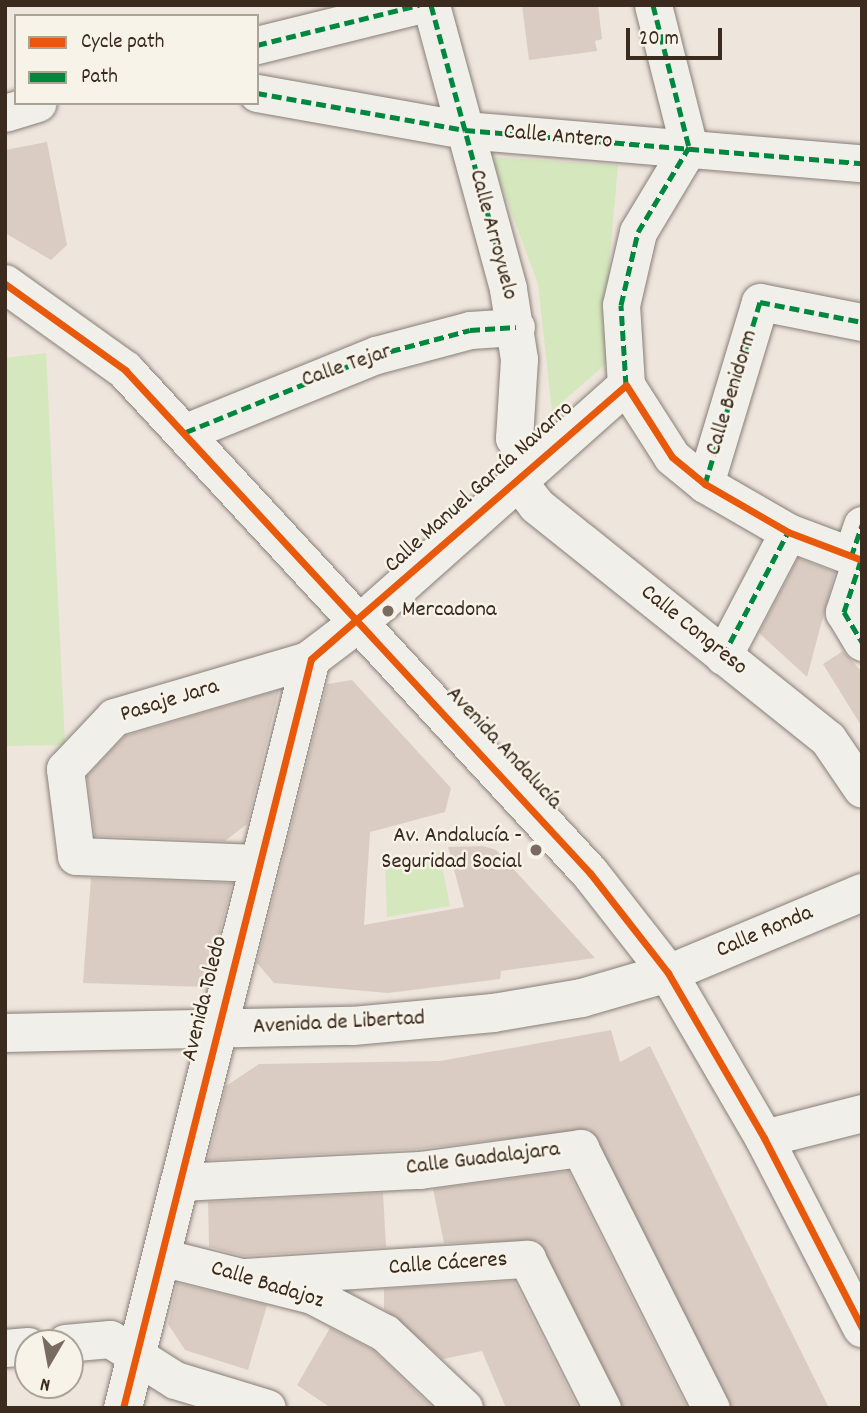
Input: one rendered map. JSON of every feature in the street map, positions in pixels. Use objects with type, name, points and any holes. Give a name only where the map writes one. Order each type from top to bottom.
[{"type":"street","points":[[259,45],[419,5]]},
{"type":"street","name":"Calle Arroyuelo","points":[[431,5],[516,327],[514,438],[524,472]]},
{"type":"street","points":[[653,5],[689,147],[638,232],[621,305],[626,385],[671,457],[705,484],[788,532],[858,563],[845,612],[862,642]]},
{"type":"street","name":"Calle Antero","points":[[259,93],[465,130],[862,163]]},
{"type":"street","points":[[5,113],[31,105]]},
{"type":"street","name":"Avenida Andalucía","points":[[5,284],[125,370],[186,432],[561,840],[668,973],[764,1138],[862,1328]]},
{"type":"street","name":"Calle Benidorm","points":[[705,484],[760,302],[862,321]]},
{"type":"street","name":"Calle Tejar","points":[[186,432],[376,355],[470,330],[516,327]]},
{"type":"street","name":"Calle Manuel García Navarro","points":[[361,621],[524,472],[626,385]]},
{"type":"street","name":"Calle Congreso","points":[[524,472],[536,505],[828,739],[862,789]]},
{"type":"street","points":[[723,656],[788,532]]},
{"type":"street","points":[[311,659],[361,621]]},
{"type":"street","name":"Avenida Toledo","points":[[123,1408],[311,659]]},
{"type":"street","name":"Pasaje Jara","points":[[258,863],[76,856],[65,769],[114,717],[311,659]]},
{"type":"street","name":"Calle Ronda","points":[[668,973],[862,892]]},
{"type":"street","name":"Avenida de Libertad","points":[[5,1034],[218,1030],[493,1013],[582,998],[668,973]]},
{"type":"street","points":[[764,1138],[862,1113]]},
{"type":"street","name":"Calle Guadalajara","points":[[180,1182],[420,1170],[580,1148],[712,1408]]},
{"type":"street","name":"Calle Badajoz","points":[[160,1256],[312,1295],[384,1333],[464,1408]]},
{"type":"street","name":"Calle Cáceres","points":[[245,1278],[527,1259],[602,1408]]},
{"type":"street","points":[[84,1341],[110,1339],[137,1351],[175,1380],[267,1408]]},
{"type":"green space","points":[[491,157],[618,165],[609,267],[610,360],[552,411],[538,284]]},
{"type":"green space","points":[[46,353],[65,745],[5,746],[5,358]]},
{"type":"green space","points":[[439,851],[450,906],[387,917],[385,865]]},
{"type":"building","points":[[522,5],[598,5],[602,39],[595,41],[597,51],[529,60]]},
{"type":"building","points":[[47,142],[67,245],[51,260],[5,233],[5,150]]},
{"type":"building","points":[[798,558],[835,572],[807,677],[759,633]]},
{"type":"building","points":[[843,651],[862,672],[862,727],[823,664]]},
{"type":"building","points":[[352,680],[451,788],[445,812],[370,832],[364,925],[464,907],[448,847],[483,846],[496,850],[595,958],[501,971],[500,979],[388,993],[274,983],[257,963],[327,684]]},
{"type":"building","points":[[279,690],[247,824],[225,841],[95,836],[87,776],[125,736]]},
{"type":"building","points":[[91,878],[232,883],[206,987],[83,983]]},
{"type":"building","points":[[611,1030],[620,1062],[650,1046],[829,1408],[732,1408],[589,1129],[418,1149],[208,1160],[226,1086],[259,1064],[440,1061]]},
{"type":"building","points":[[568,1171],[687,1408],[623,1408],[538,1241],[444,1243],[433,1189]]},
{"type":"building","points":[[383,1193],[386,1247],[243,1256],[209,1247],[208,1202]]},
{"type":"building","points":[[514,1281],[578,1408],[506,1408],[482,1351],[443,1359],[384,1309],[384,1289]]},
{"type":"building","points":[[177,1283],[267,1305],[248,1370],[185,1350],[168,1324]]},
{"type":"building","points":[[330,1328],[373,1350],[433,1408],[331,1408],[297,1385]]},
{"type":"marked path","points":[[259,45],[419,5]]},
{"type":"marked path","points":[[431,5],[508,289]]},
{"type":"marked path","points":[[653,5],[689,147]]},
{"type":"marked path","points":[[259,93],[465,130],[862,163]]},
{"type":"marked path","points":[[626,385],[621,305],[638,232],[689,147]]},
{"type":"marked path","points":[[705,484],[760,302],[862,322]]},
{"type":"marked path","points":[[186,432],[376,355],[470,330],[516,327]]},
{"type":"marked path","points":[[851,557],[862,525]]},
{"type":"marked path","points":[[723,656],[788,532]]},
{"type":"marked path","points":[[861,560],[844,612],[862,642]]},
{"type":"cycle path","points":[[5,284],[125,370],[590,873],[668,973],[764,1138],[862,1328]]},
{"type":"cycle path","points":[[123,1408],[311,659],[626,385],[672,457],[705,484],[788,532],[862,560]]},
{"type":"place","name":"Mercadona","points":[[388,611]]},
{"type":"place","name":"Av. Andalucía - Seguridad Social","points":[[536,850]]}]
